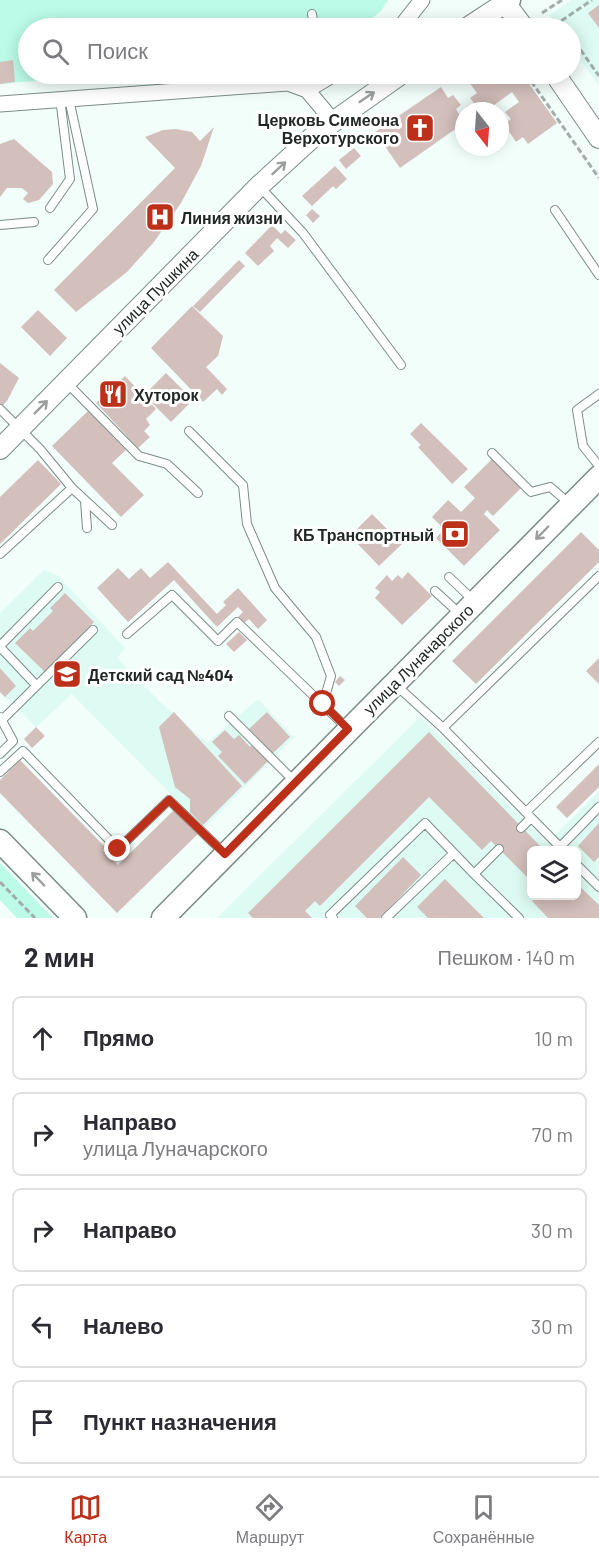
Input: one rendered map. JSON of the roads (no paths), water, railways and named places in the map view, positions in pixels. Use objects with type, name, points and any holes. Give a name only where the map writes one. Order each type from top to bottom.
[{"type":"main road","points":[[481,18],[506,1],[517,18]]},
{"type":"main road","name":"улица Пушкина","points":[[0,449],[260,186],[333,121],[387,84]]},
{"type":"main road","points":[[562,84],[599,138]]},
{"type":"main road","name":"улица Луначарского","points":[[173,914],[225,854],[598,478]]},
{"type":"main road","points":[[0,841],[75,918]]},
{"type":"street","points":[[408,18],[422,0]]},
{"type":"street","points":[[0,104],[273,84]]},
{"type":"street","points":[[291,84],[307,90],[333,121]]},
{"type":"street","points":[[307,90],[315,84]]},
{"type":"lane","points":[[312,14],[313,18]]},
{"type":"lane","points":[[50,208],[70,179],[64,98]]},
{"type":"lane","points":[[48,260],[93,209],[64,98]]},
{"type":"lane","points":[[260,186],[303,233],[401,365]]},
{"type":"lane","points":[[555,210],[599,275]]},
{"type":"lane","points":[[0,225],[34,222]]},
{"type":"lane","points":[[66,382],[139,456],[167,464],[198,493]]},
{"type":"lane","points":[[598,478],[583,446],[578,410],[599,394]]},
{"type":"lane","points":[[0,409],[72,488],[112,525]]},
{"type":"lane","points":[[189,431],[243,485],[247,524],[275,588],[316,637],[331,676],[323,704]]},
{"type":"lane","points":[[492,453],[531,492],[550,487],[570,504]]},
{"type":"lane","points":[[0,554],[72,488]]},
{"type":"lane","points":[[85,501],[87,528]]},
{"type":"lane","points":[[443,728],[599,576]]},
{"type":"lane","points":[[449,577],[468,608]]},
{"type":"lane","points":[[36,685],[0,647],[58,587]]},
{"type":"lane","points":[[435,591],[468,608]]},
{"type":"lane","points":[[127,634],[172,595],[218,641],[237,622],[348,729]]},
{"type":"lane","points":[[0,754],[13,741],[1,718],[93,630]]},
{"type":"lane","points":[[394,683],[443,728],[559,846]]},
{"type":"lane","points":[[229,716],[296,783]]},
{"type":"lane","points":[[521,828],[528,815],[599,742]]},
{"type":"lane","points":[[0,772],[23,751],[118,849],[169,800],[225,854]]},
{"type":"lane","points":[[565,846],[599,807]]},
{"type":"lane","points":[[333,918],[330,915],[425,823],[519,918]]},
{"type":"lane","points":[[474,874],[499,849]]},
{"type":"lane","points":[[386,918],[454,853]]},
{"type":"lane","points":[[581,869],[599,887]]},
{"type":"place","name":"Церковь Симеона Верхотурского","points":[[420,128]]},
{"type":"place","name":"Линия жизни","points":[[160,217]]},
{"type":"place","name":"Хуторок","points":[[113,394]]},
{"type":"place","name":"КБ Транспортный","points":[[455,534]]},
{"type":"place","name":"Детский сад №404","points":[[67,674]]}]
